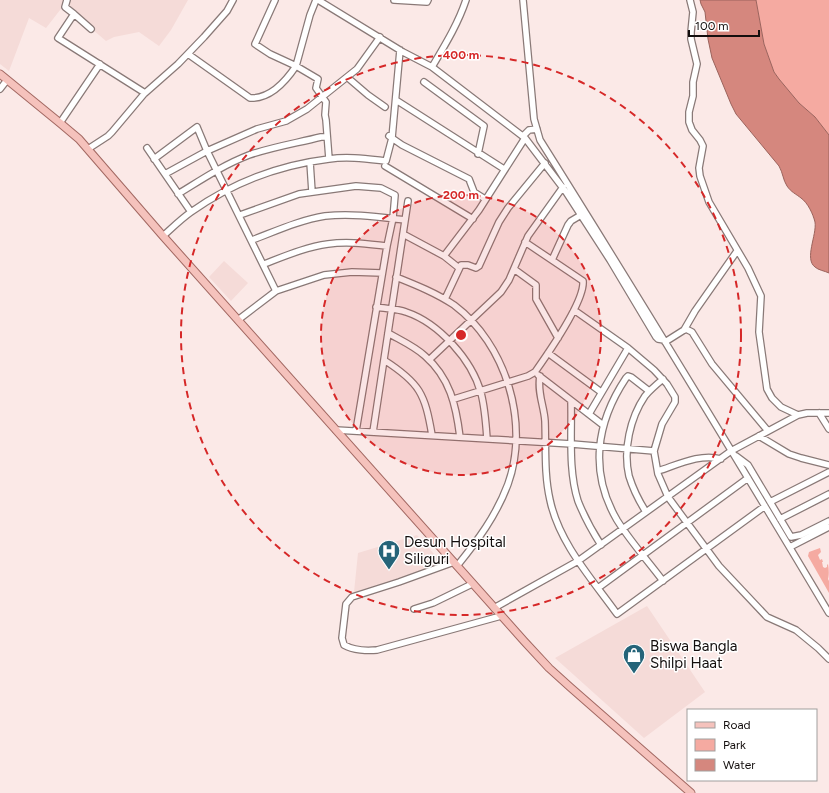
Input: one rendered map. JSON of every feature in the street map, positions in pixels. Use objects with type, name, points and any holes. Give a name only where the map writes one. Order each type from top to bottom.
[{"type":"main road","points":[[0,74],[60,123],[88,149],[163,236],[472,584],[549,668],[691,793]]},
{"type":"street","points":[[67,0],[65,7],[91,29]]},
{"type":"street","points":[[88,149],[108,136],[145,93],[188,54],[226,11],[233,0]]},
{"type":"street","points":[[275,0],[255,44],[270,54],[296,66],[318,79],[316,88],[326,102],[325,115],[329,159]]},
{"type":"street","points":[[188,54],[250,98],[264,97],[282,84],[296,66],[310,15],[317,0],[400,50],[432,67],[524,137],[563,187],[658,339],[664,341],[684,330],[738,251]]},
{"type":"street","points":[[394,0],[427,2],[428,0]]},
{"type":"street","points":[[432,67],[448,42],[462,13],[466,0]]},
{"type":"street","points":[[523,0],[534,119],[540,140],[748,478],[780,519],[791,537],[800,535],[829,521]]},
{"type":"street","points":[[690,0],[692,12],[690,32],[697,64],[693,96],[689,112],[690,125],[703,146],[699,171],[701,182],[709,202],[738,251],[761,296],[759,332],[767,389],[772,398],[782,407],[798,415]]},
{"type":"street","points":[[74,14],[58,38],[145,93]]},
{"type":"street","points":[[165,174],[207,151],[257,129],[286,121],[306,109],[357,69],[380,38]]},
{"type":"street","points":[[163,236],[190,212],[226,190],[258,175],[278,169],[329,159],[362,158],[386,161],[396,100],[400,50]]},
{"type":"street","points":[[60,123],[100,64]]},
{"type":"street","points":[[347,77],[385,107]]},
{"type":"street","points":[[0,89],[7,80]]},
{"type":"street","points":[[424,82],[484,126],[478,154]]},
{"type":"street","points":[[396,100],[478,154],[504,169]]},
{"type":"street","points":[[154,159],[197,127],[216,171],[240,215],[276,291]]},
{"type":"street","points":[[444,256],[473,219],[529,130],[537,129]]},
{"type":"street","points":[[178,194],[216,171],[247,156],[265,150],[321,137],[327,137]]},
{"type":"street","points":[[391,137],[402,145],[469,179],[474,192],[485,199]]},
{"type":"street","points":[[146,148],[190,212]]},
{"type":"street","points":[[310,162],[312,192]]},
{"type":"street","points":[[445,299],[460,268],[464,264],[476,268],[479,266],[502,217],[545,164]]},
{"type":"street","points":[[385,166],[473,219]]},
{"type":"street","points":[[240,215],[299,194],[356,186],[381,188],[394,195],[393,218],[376,307],[356,431]]},
{"type":"street","points":[[429,360],[471,322],[501,292],[509,280],[528,236],[563,187]]},
{"type":"street","points":[[374,432],[408,201]]},
{"type":"street","points":[[252,240],[296,223],[326,216],[360,215],[405,220]]},
{"type":"street","points":[[552,260],[571,221],[581,215]]},
{"type":"street","points":[[403,234],[444,256],[460,268]]},
{"type":"street","points":[[264,264],[302,250],[329,244],[354,242],[387,246]]},
{"type":"street","points":[[454,399],[481,392],[528,376],[535,372],[558,338],[574,310],[583,288],[584,281],[525,242]]},
{"type":"street","points":[[514,269],[536,285],[536,299],[558,338]]},
{"type":"street","points":[[238,320],[276,291],[324,275],[352,272],[382,274]]},
{"type":"street","points":[[396,277],[428,290],[445,299],[458,308],[479,330],[492,348],[507,383],[516,421],[517,440],[512,471],[502,498],[485,530],[455,564],[352,597],[346,604],[342,638],[344,645],[347,647],[364,650],[377,650],[501,616]]},
{"type":"street","points":[[376,307],[385,309],[392,308],[406,312],[423,320],[450,341],[467,363],[481,392],[487,439]]},
{"type":"street","points":[[574,310],[628,348],[654,370],[663,379],[675,397],[675,402],[662,424],[654,450],[658,471],[668,497],[706,549],[767,618],[796,630],[829,659]]},
{"type":"street","points":[[684,330],[692,332],[712,364],[768,431]]},
{"type":"street","points":[[388,333],[412,346],[429,360],[446,382],[454,399],[460,437]]},
{"type":"street","points":[[589,414],[628,348]]},
{"type":"street","points":[[548,353],[601,392]]},
{"type":"street","points":[[384,360],[407,376],[415,384],[426,405],[432,435]]},
{"type":"street","points":[[535,372],[603,425]]},
{"type":"street","points":[[540,376],[539,387],[545,418],[545,471],[550,500],[560,528],[578,561],[617,614],[768,504],[829,472]]},
{"type":"street","points":[[650,391],[631,377],[628,376],[626,378],[611,402],[603,425],[599,446],[604,489],[615,515],[663,581]]},
{"type":"street","points":[[646,512],[638,500],[630,480],[627,448],[636,412],[650,391],[663,379]]},
{"type":"street","points":[[572,401],[573,475],[577,496],[586,518],[601,545]]},
{"type":"street","points":[[494,608],[578,561],[721,459],[759,436],[798,415],[807,413],[829,413]]},
{"type":"street","points":[[819,413],[829,429]]},
{"type":"street","points":[[336,430],[517,440],[654,450]]},
{"type":"street","points":[[759,436],[789,454],[829,465]]},
{"type":"street","points":[[733,453],[748,465],[790,547],[829,614]]},
{"type":"street","points":[[658,471],[704,458],[714,457],[721,459]]},
{"type":"street","points":[[598,588],[748,478]]},
{"type":"street","points":[[780,519],[829,494]]},
{"type":"street","points":[[790,547],[829,527]]},
{"type":"street","points":[[414,609],[472,584]]},
{"type":"shaded area","points":[[0,0],[188,0],[171,30],[159,46],[139,32],[114,37],[106,41],[64,5],[46,28],[29,18],[9,71],[0,64]]},
{"type":"shaded area","points":[[224,261],[248,283],[231,301],[209,277]]},
{"type":"shaded area","name":"Desun Hospital Siliguri","points":[[417,535],[442,563],[402,578],[354,592],[358,553]]},
{"type":"shaded area","name":"Biswa Bangla Shilpi Haat","points":[[647,606],[705,692],[644,738],[555,658]]},
{"type":"green space","points":[[756,0],[829,0],[829,135],[815,117],[799,103],[774,72],[764,44]]},
{"type":"green space","points":[[820,548],[821,552],[818,555],[820,560],[822,559],[823,567],[827,567],[828,564],[829,593],[808,556],[809,552]]},
{"type":"water","points":[[700,0],[756,0],[764,44],[774,72],[799,103],[815,117],[829,135],[829,273],[816,268],[812,263],[811,253],[815,222],[810,209],[804,200],[789,188],[779,166],[736,114],[731,104],[712,58],[705,12]]},
{"type":"place","name":"Desun Hospital Siliguri","points":[[389,570]]},
{"type":"place","name":"Biswa Bangla Shilpi Haat","points":[[634,674]]}]
